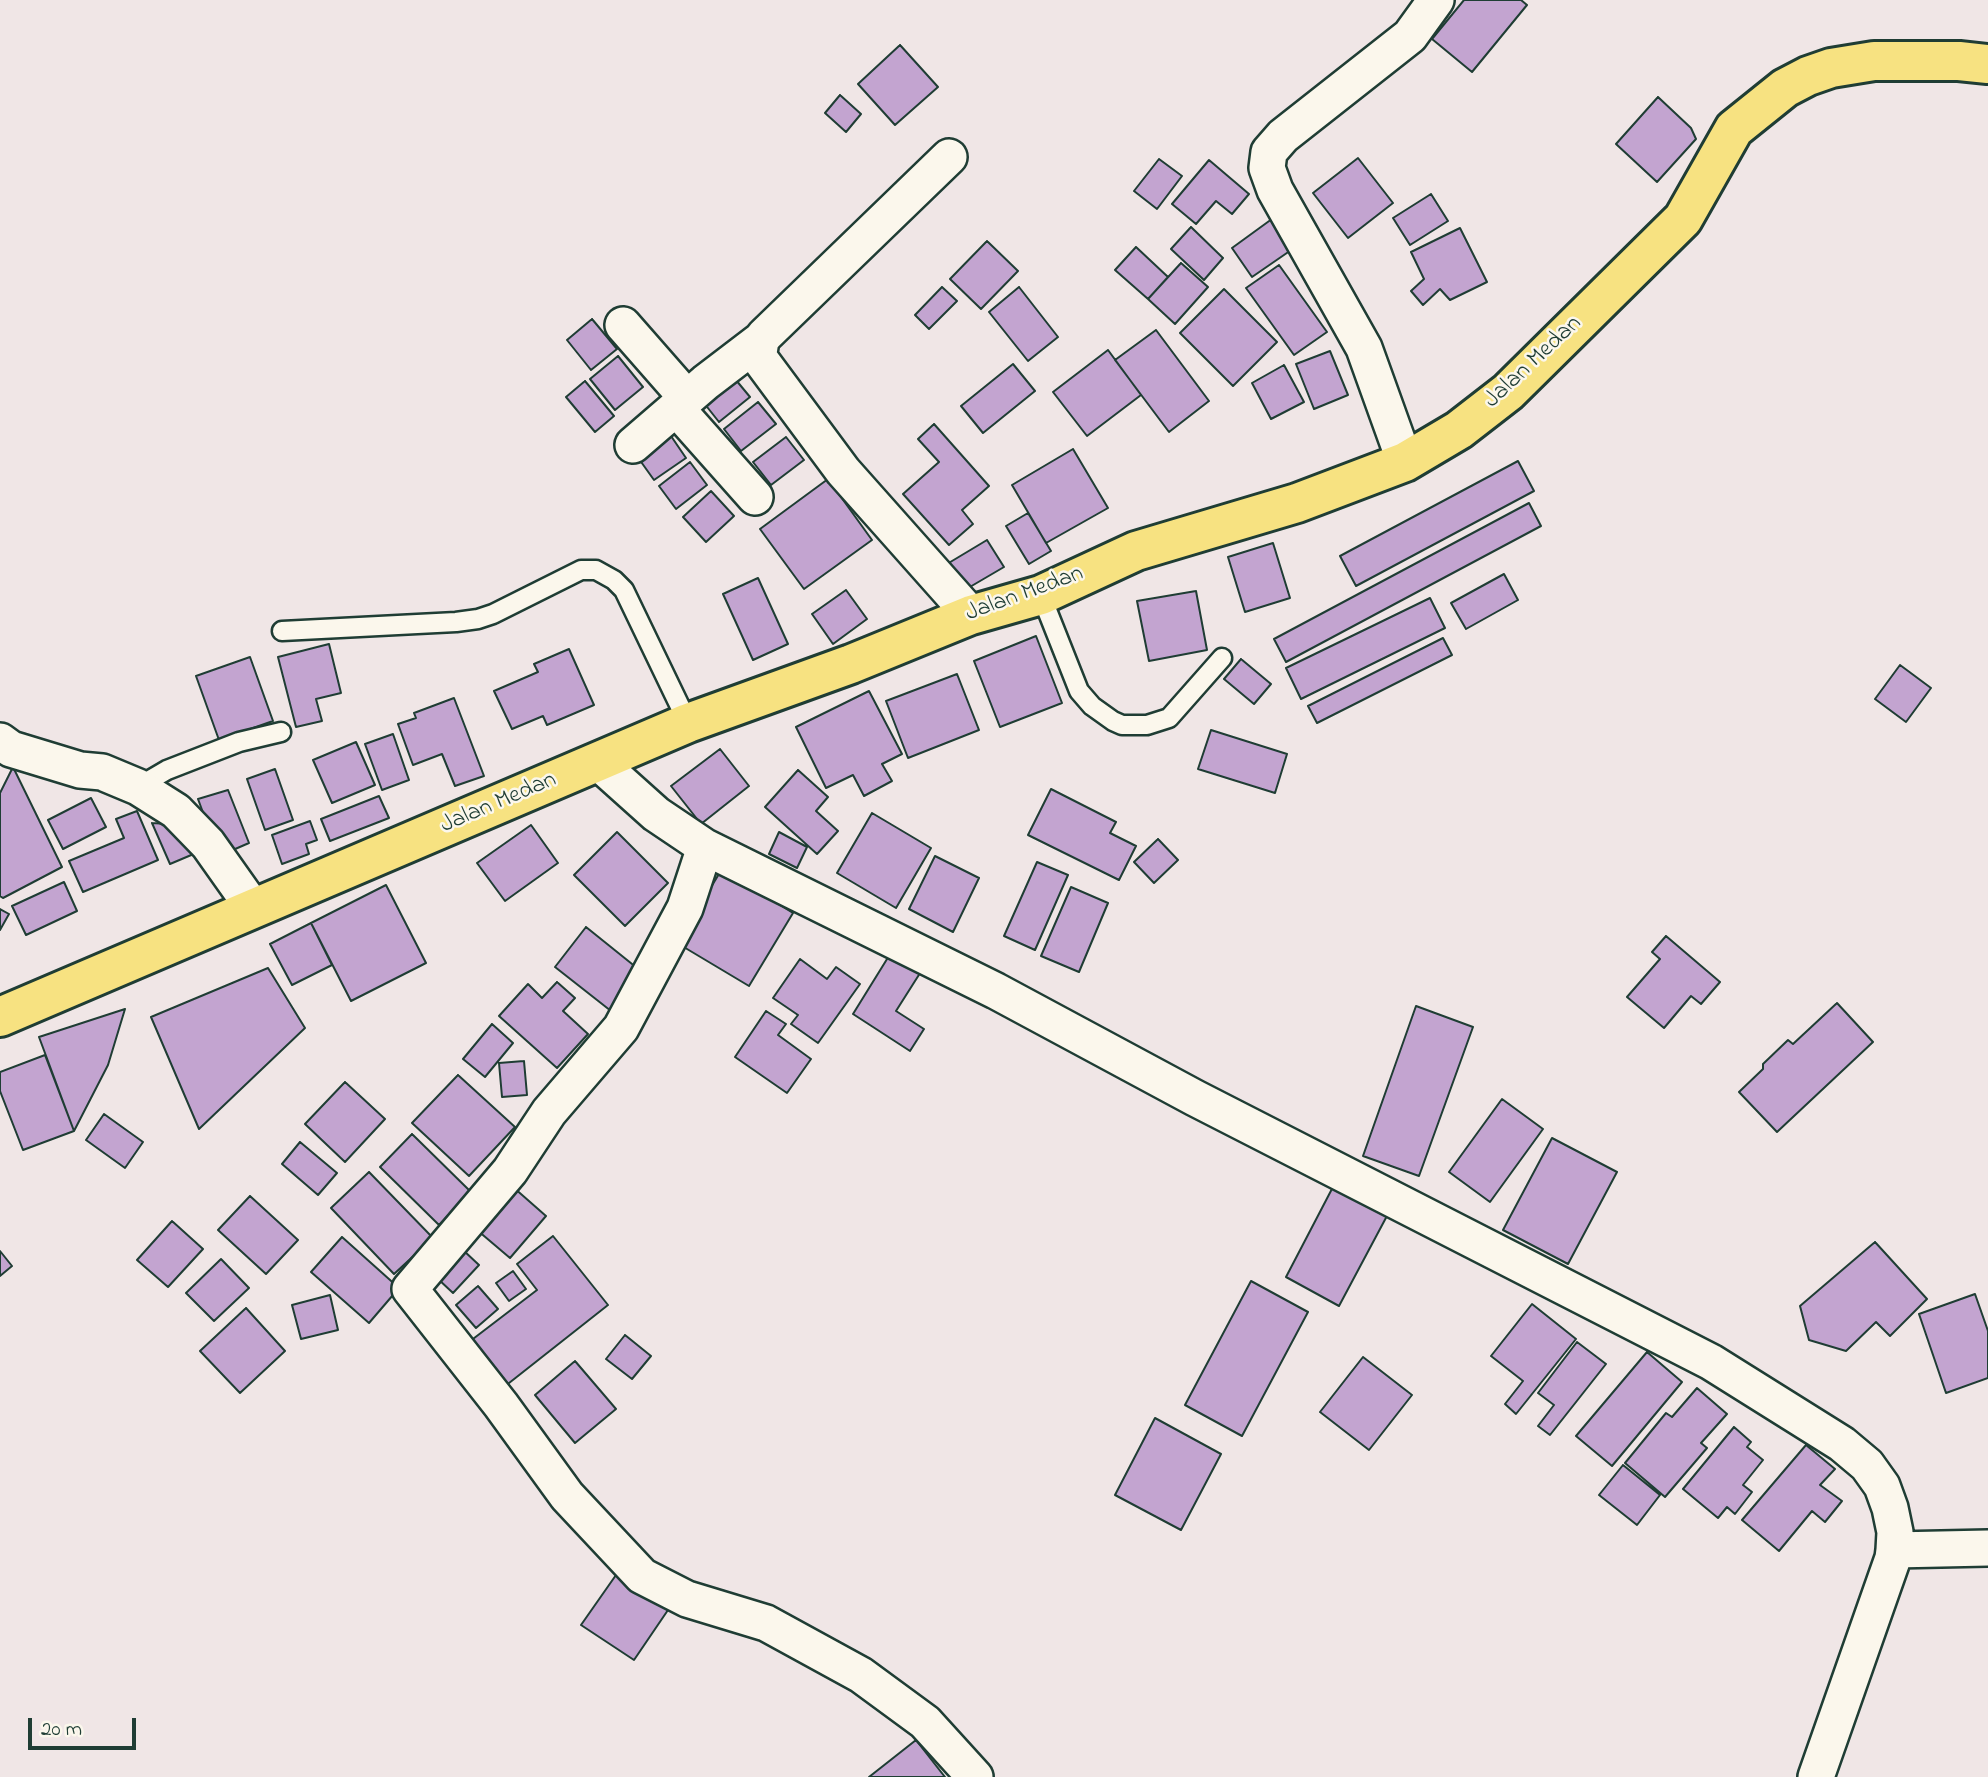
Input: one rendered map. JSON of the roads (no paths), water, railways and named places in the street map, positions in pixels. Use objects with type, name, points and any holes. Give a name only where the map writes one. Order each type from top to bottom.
[{"type":"highway","name":"Jalan Medan","points":[[0,1017],[688,723],[851,664],[971,615],[1041,595],[1136,551],[1297,503],[1405,462],[1459,430],[1508,392],[1674,229],[1683,219],[1734,129],[1785,88],[1831,68],[1874,61],[1959,61],[1988,64]]},
{"type":"street","points":[[1405,462],[1364,348],[1281,201],[1267,168],[1269,152],[1283,136],[1410,36],[1436,0]]},
{"type":"street","points":[[633,445],[761,340],[949,157]]},
{"type":"street","points":[[622,325],[755,497]]},
{"type":"street","points":[[761,340],[760,359],[843,471],[971,615]]},
{"type":"street","points":[[0,741],[10,749],[80,770],[102,772],[138,788],[176,811],[200,836],[254,909]]},
{"type":"street","points":[[598,762],[656,814],[705,847],[996,991],[1195,1098],[1711,1362],[1842,1444],[1867,1465],[1882,1486],[1895,1532],[1894,1550],[1816,1777]]},
{"type":"street","points":[[705,847],[685,908],[621,1028],[548,1112],[510,1171],[410,1289],[501,1405],[567,1496],[642,1576],[687,1599],[766,1623],[861,1675],[925,1722],[975,1777]]},
{"type":"street","points":[[1894,1550],[1988,1548]]},
{"type":"lane","points":[[282,631],[478,619],[581,570],[596,570],[614,580],[624,590],[688,723]]},
{"type":"lane","points":[[1041,595],[1079,691],[1091,706],[1122,725],[1147,725],[1169,718],[1222,658]]},
{"type":"lane","points":[[138,788],[167,769],[239,742],[281,732]]}]
